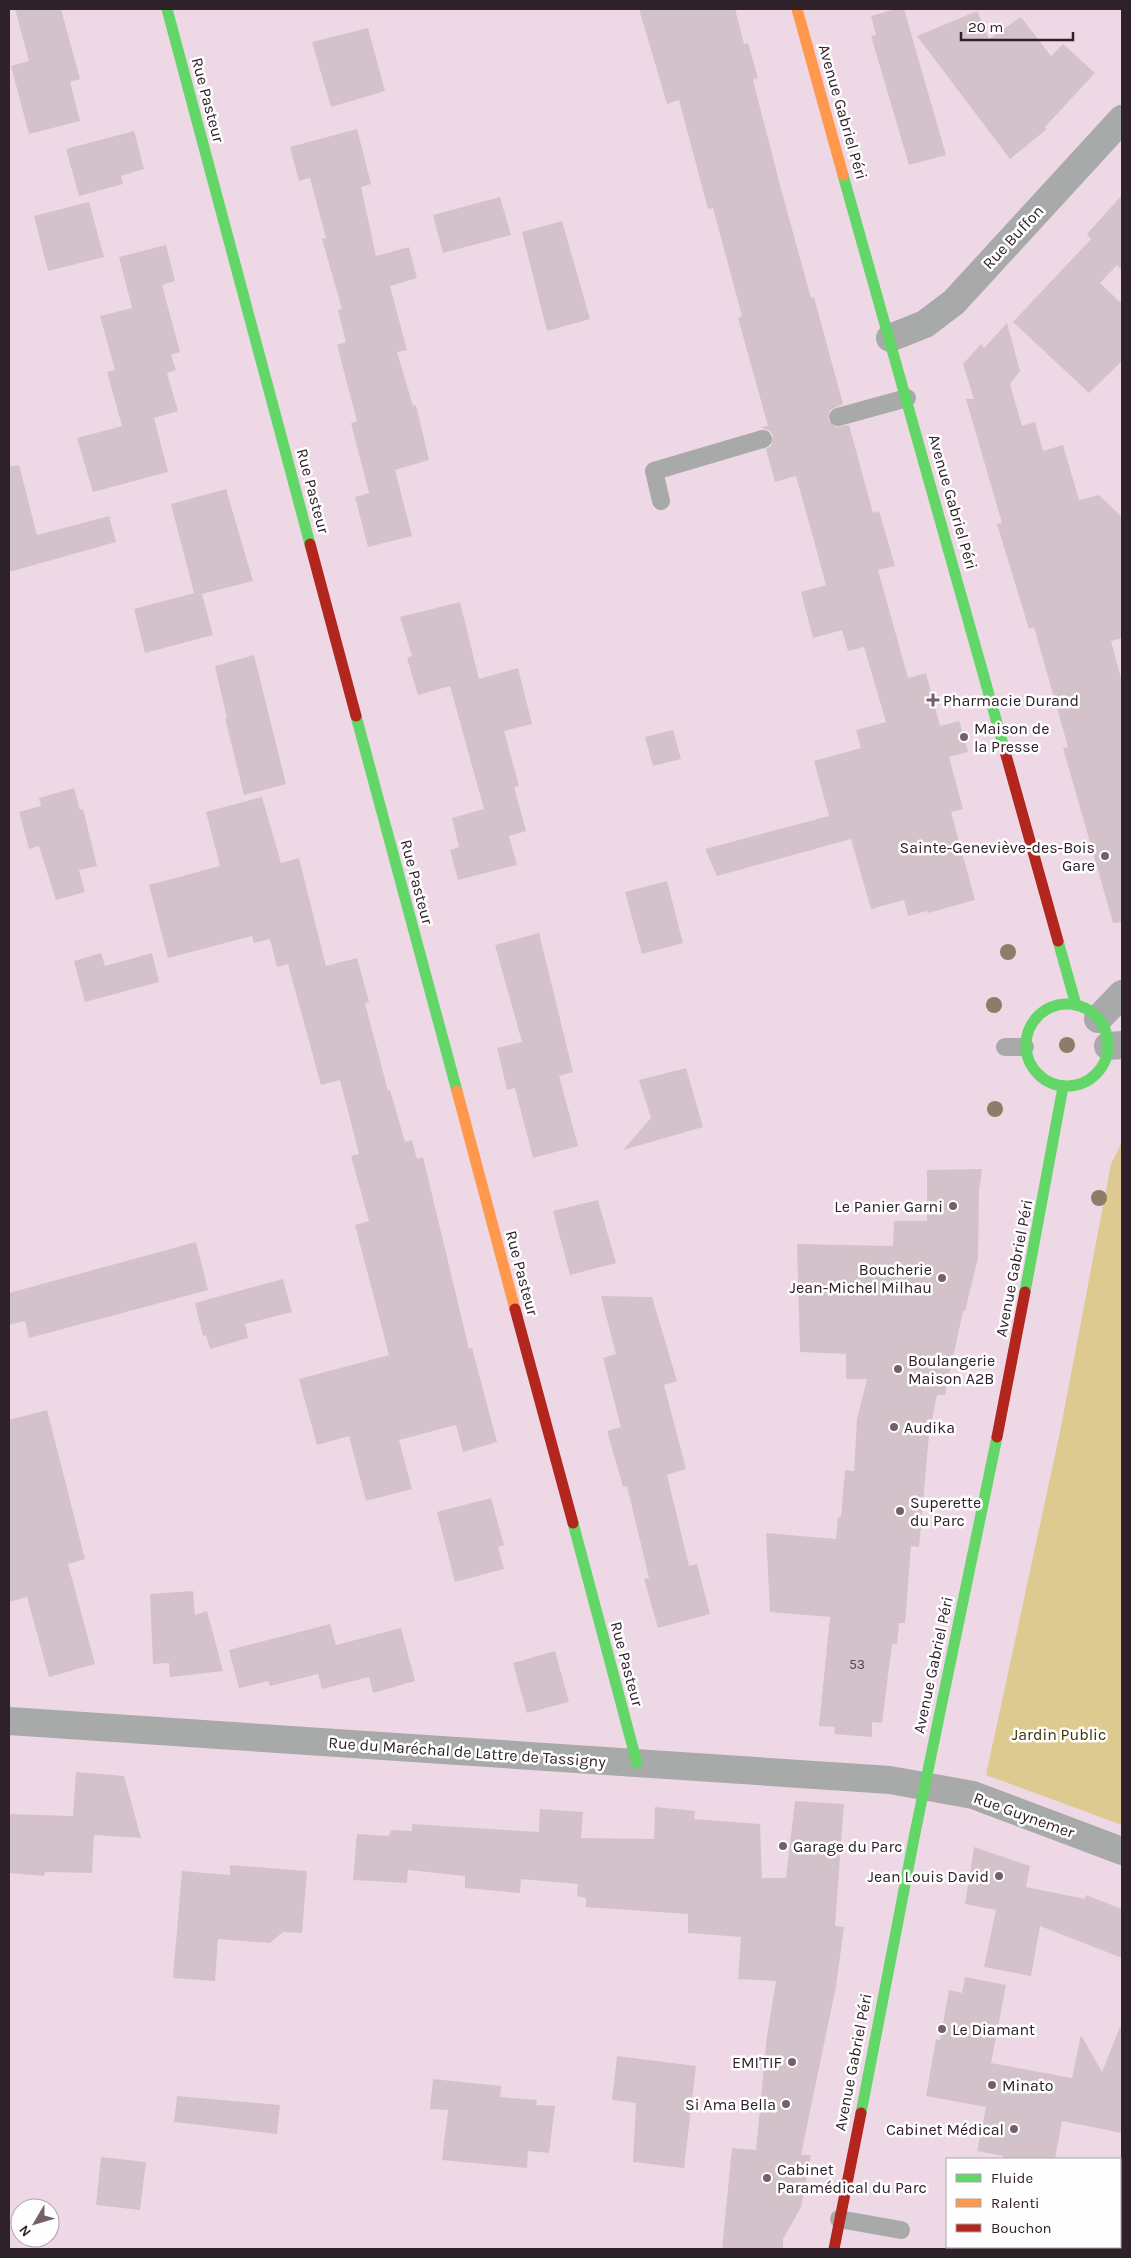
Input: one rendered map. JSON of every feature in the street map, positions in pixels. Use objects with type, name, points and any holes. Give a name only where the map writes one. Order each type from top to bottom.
[{"type":"street","name":"Rue Pasteur","points":[[167,9],[637,1764]]},
{"type":"street","name":"Avenue Gabriel Péri","points":[[797,9],[907,398],[1087,1012],[1106,1032],[1115,1046],[1099,1071],[1090,1080],[1077,1086],[1063,1087],[1000,1423],[924,1788],[834,2249]]},
{"type":"street","name":"Rue Buffon","points":[[890,338],[925,324],[954,302],[1122,119]]},
{"type":"street","points":[[1063,1087],[1041,1078],[1033,1070],[1027,1059],[1025,1047],[1026,1034],[1032,1023],[1040,1013],[1051,1006],[1064,1004],[1087,1012],[1122,994]]},
{"type":"street","name":"Rue du Maréchal de Lattre de Tassigny","points":[[9,1721],[890,1780],[924,1788]]},
{"type":"street","name":"Rue Guynemer","points":[[924,1788],[973,1795],[1122,1851]]},
{"type":"lane","points":[[838,418],[907,398]]},
{"type":"lane","points":[[661,501],[654,471],[763,439]]},
{"type":"lane","points":[[1004,1047],[1025,1047]]},
{"type":"lane","points":[[839,2220],[900,2230]]},
{"type":"green space","name":"Jardin Public","points":[[1122,1142],[1122,1825],[986,1775],[1060,1432],[1111,1164]]},
{"type":"building","points":[[15,9],[61,9],[80,79],[70,82],[80,121],[29,134],[11,66],[29,61]]},
{"type":"building","points":[[639,9],[735,9],[744,44],[748,43],[758,78],[753,80],[781,189],[811,298],[814,297],[843,404],[830,410],[828,420],[836,427],[849,425],[873,513],[879,511],[895,566],[878,570],[908,678],[926,673],[940,726],[959,721],[968,752],[949,757],[963,809],[951,812],[975,900],[928,913],[927,911],[908,916],[904,900],[871,909],[851,839],[717,876],[705,849],[829,816],[814,761],[861,748],[856,730],[886,722],[864,647],[848,651],[842,630],[813,638],[801,592],[826,585],[811,530],[796,476],[775,482],[766,449],[771,446],[773,436],[770,431],[760,427],[768,426],[738,318],[742,316],[713,208],[708,209],[679,100],[667,104]]},
{"type":"building","points":[[896,9],[904,9],[946,155],[909,165],[871,36],[876,35],[871,16]]},
{"type":"building","points":[[977,11],[989,39],[1021,17],[1051,56],[1063,44],[1095,73],[1045,127],[1047,129],[1010,159],[917,36]]},
{"type":"building","points":[[368,28],[385,91],[331,107],[312,42]]},
{"type":"building","points":[[357,129],[371,184],[361,187],[376,256],[409,247],[417,278],[390,286],[407,350],[397,352],[413,406],[416,405],[429,460],[395,470],[412,536],[368,547],[355,497],[369,493],[351,423],[357,421],[337,345],[346,342],[338,310],[342,309],[322,239],[326,238],[310,178],[299,181],[290,147]]},
{"type":"building","points":[[134,131],[144,169],[121,176],[123,184],[79,196],[66,149]]},
{"type":"building","points":[[1122,195],[1122,271],[1117,265],[1100,283],[1122,304],[1122,361],[1089,393],[1013,322],[1091,239],[1087,234]]},
{"type":"building","points":[[500,197],[511,235],[443,253],[433,215]]},
{"type":"building","points":[[89,202],[104,257],[48,271],[34,216]]},
{"type":"building","points":[[562,221],[590,319],[547,331],[522,232]]},
{"type":"building","points":[[166,245],[175,281],[162,285],[180,352],[171,355],[176,370],[167,373],[178,411],[154,418],[168,472],[93,492],[77,438],[122,426],[107,372],[115,370],[100,316],[132,308],[119,257]]},
{"type":"building","points":[[1007,323],[1020,371],[1010,384],[1022,426],[1035,422],[1043,451],[1063,445],[1079,500],[1099,495],[1122,517],[1122,638],[1111,641],[1122,682],[1122,922],[1113,923],[1063,748],[1068,747],[1034,627],[1029,629],[997,524],[1002,523],[966,399],[974,399],[963,364],[981,344],[984,348]]},
{"type":"building","points":[[19,465],[37,535],[109,516],[116,542],[9,572],[9,467]]},
{"type":"building","points":[[226,489],[253,581],[202,594],[213,635],[145,653],[134,609],[194,593],[171,504]]},
{"type":"building","points":[[460,602],[479,679],[518,668],[532,724],[504,731],[519,786],[514,787],[526,831],[509,836],[517,865],[458,880],[450,850],[459,847],[452,818],[484,809],[450,686],[418,695],[407,658],[412,656],[400,617]]},
{"type":"building","points":[[254,655],[286,784],[244,795],[225,718],[227,718],[215,666]]},
{"type":"building","points":[[673,730],[681,759],[653,766],[645,737]]},
{"type":"building","points":[[74,788],[80,810],[83,809],[97,866],[79,870],[85,892],[56,900],[39,846],[29,849],[19,812],[41,806],[39,798]]},
{"type":"building","points":[[262,797],[281,863],[299,858],[326,966],[357,958],[369,1002],[365,1003],[388,1091],[390,1090],[405,1142],[412,1140],[417,1159],[423,1157],[469,1349],[472,1348],[497,1442],[463,1452],[456,1425],[399,1440],[412,1489],[366,1501],[349,1436],[317,1445],[299,1379],[389,1355],[355,1225],[369,1221],[351,1156],[359,1154],[340,1080],[321,1085],[288,964],[277,967],[270,939],[254,943],[252,936],[168,958],[149,885],[220,866],[206,812]]},
{"type":"building","points":[[667,881],[683,943],[642,954],[625,892]]},
{"type":"building","points":[[539,933],[573,1072],[559,1076],[578,1146],[533,1158],[515,1088],[507,1090],[497,1048],[522,1042],[495,945]]},
{"type":"building","points":[[101,953],[105,966],[152,953],[159,982],[85,1002],[74,961]]},
{"type":"building","points":[[686,1068],[703,1127],[623,1150],[651,1118],[639,1080]]},
{"type":"building","points":[[982,1169],[979,1191],[978,1258],[965,1311],[963,1311],[945,1395],[937,1395],[929,1435],[919,1547],[911,1546],[905,1623],[899,1623],[897,1644],[892,1644],[882,1723],[872,1722],[872,1737],[834,1734],[835,1727],[819,1726],[830,1617],[770,1612],[766,1533],[836,1539],[838,1517],[841,1517],[845,1470],[854,1471],[857,1419],[867,1379],[846,1379],[846,1354],[800,1352],[797,1244],[893,1246],[894,1221],[927,1221],[927,1170]]},
{"type":"building","points":[[598,1200],[616,1263],[570,1275],[553,1211]]},
{"type":"building","points":[[196,1242],[208,1290],[29,1338],[25,1321],[9,1325],[9,1293]]},
{"type":"building","points":[[283,1279],[292,1312],[245,1324],[248,1338],[210,1349],[206,1335],[203,1336],[195,1303]]},
{"type":"building","points":[[601,1296],[652,1297],[677,1381],[664,1385],[686,1469],[667,1475],[689,1566],[697,1564],[710,1614],[658,1628],[644,1579],[649,1578],[627,1486],[623,1487],[607,1431],[621,1427],[603,1358],[616,1354]]},
{"type":"building","points":[[47,1410],[85,1559],[68,1564],[95,1664],[49,1677],[27,1597],[9,1602],[9,1420]]},
{"type":"building","points":[[491,1498],[504,1545],[498,1547],[504,1569],[455,1582],[437,1512]]},
{"type":"building","points":[[193,1591],[195,1615],[207,1611],[223,1671],[170,1677],[169,1663],[153,1664],[150,1594]]},
{"type":"building","points":[[330,1624],[336,1645],[401,1628],[415,1681],[373,1693],[369,1677],[322,1689],[318,1674],[270,1686],[268,1681],[239,1688],[229,1650]]},
{"type":"building","points":[[555,1651],[569,1702],[527,1713],[513,1663]]},
{"type":"building","points":[[76,1772],[124,1776],[141,1838],[94,1835],[92,1873],[45,1872],[44,1876],[9,1873],[9,1814],[73,1816]]},
{"type":"building","points":[[795,1801],[844,1804],[835,1926],[844,1927],[836,1986],[801,2155],[811,2155],[801,2207],[783,2239],[783,2249],[722,2249],[732,2148],[756,2150],[767,2036],[776,1981],[738,1979],[741,1937],[688,1933],[688,1914],[586,1907],[586,1898],[577,1896],[578,1884],[521,1879],[520,1893],[465,1888],[465,1876],[408,1870],[407,1883],[353,1880],[357,1834],[389,1836],[391,1830],[412,1831],[412,1824],[539,1832],[540,1809],[583,1812],[581,1838],[654,1839],[655,1807],[695,1811],[694,1819],[760,1824],[762,1878],[786,1878]]},
{"type":"building","points":[[974,1847],[1030,1866],[1026,1887],[1085,1899],[1086,1895],[1122,1909],[1122,1958],[1040,1926],[1031,1976],[984,1967],[996,1910],[965,1904]]},
{"type":"building","points":[[230,1865],[307,1871],[302,1933],[283,1932],[270,1943],[218,1939],[215,1981],[173,1978],[182,1871],[230,1875]]},
{"type":"building","points":[[965,1977],[1006,1985],[991,2063],[1072,2078],[1081,2035],[1102,2072],[1120,2027],[1122,2027],[1122,2133],[1062,2121],[1055,2158],[1003,2158],[1003,2156],[977,2151],[986,2107],[926,2096],[936,2039],[940,2040],[949,1990],[962,1993]]},
{"type":"building","points":[[617,2056],[696,2066],[684,2168],[633,2162],[636,2103],[612,2100]]},
{"type":"building","points":[[433,2079],[501,2086],[500,2097],[537,2100],[536,2105],[555,2106],[549,2153],[528,2151],[527,2168],[442,2160],[448,2110],[430,2109]]},
{"type":"building","points":[[177,2096],[280,2105],[277,2134],[174,2122]]},
{"type":"building","points":[[101,2157],[146,2162],[140,2210],[96,2205]]},
{"type":"traffic: fast","points":[[167,9],[310,544]]},
{"type":"traffic: fast","points":[[843,175],[1004,748]]},
{"type":"traffic: fast","points":[[356,716],[457,1091]]},
{"type":"traffic: fast","points":[[1058,941],[1076,1005]]},
{"type":"traffic: fast","points":[[1059,1004],[1075,1004],[1090,1011],[1101,1022],[1108,1037],[1108,1045],[1105,1061],[1096,1074],[1075,1086],[1059,1086],[1044,1079],[1033,1068],[1026,1053],[1026,1037],[1033,1022],[1044,1011],[1059,1004]]},
{"type":"traffic: fast","points":[[1025,1292],[1063,1087]]},
{"type":"traffic: fast","points":[[861,2113],[915,1833],[997,1437]]},
{"type":"traffic: fast","points":[[573,1523],[637,1763]]},
{"type":"traffic: slow","points":[[797,9],[843,175]]},
{"type":"traffic: slow","points":[[457,1091],[515,1309]]},
{"type":"traffic: jam","points":[[310,544],[356,716]]},
{"type":"traffic: jam","points":[[1004,748],[1058,941]]},
{"type":"traffic: jam","points":[[997,1437],[1025,1292]]},
{"type":"traffic: jam","points":[[515,1309],[573,1523]]},
{"type":"traffic: jam","points":[[834,2249],[861,2113]]},
{"type":"place","name":"Pharmacie Durand","points":[[933,700]]},
{"type":"place","name":"Maison de la Presse","points":[[964,737]]},
{"type":"place","name":"Sainte-Geneviève-des-Bois Gare","points":[[1105,856]]},
{"type":"place","name":"Le Panier Garni","points":[[953,1206]]},
{"type":"place","name":"Boucherie Jean-Michel Milhau","points":[[942,1278]]},
{"type":"place","name":"Boulangerie Maison A2B","points":[[898,1369]]},
{"type":"place","name":"Audika","points":[[894,1427]]},
{"type":"place","name":"Superette du Parc","points":[[900,1511]]},
{"type":"place","name":"Garage du Parc","points":[[783,1846]]},
{"type":"place","name":"Jean Louis David","points":[[999,1876]]},
{"type":"place","name":"Le Diamant","points":[[942,2029]]},
{"type":"place","name":"EMI'TIF","points":[[792,2062]]},
{"type":"place","name":"Minato","points":[[992,2085]]},
{"type":"place","name":"Si Ama Bella","points":[[786,2104]]},
{"type":"place","name":"Cabinet Médical","points":[[1014,2129]]},
{"type":"place","name":"Cabinet Paramédical du Parc","points":[[767,2178]]}]
